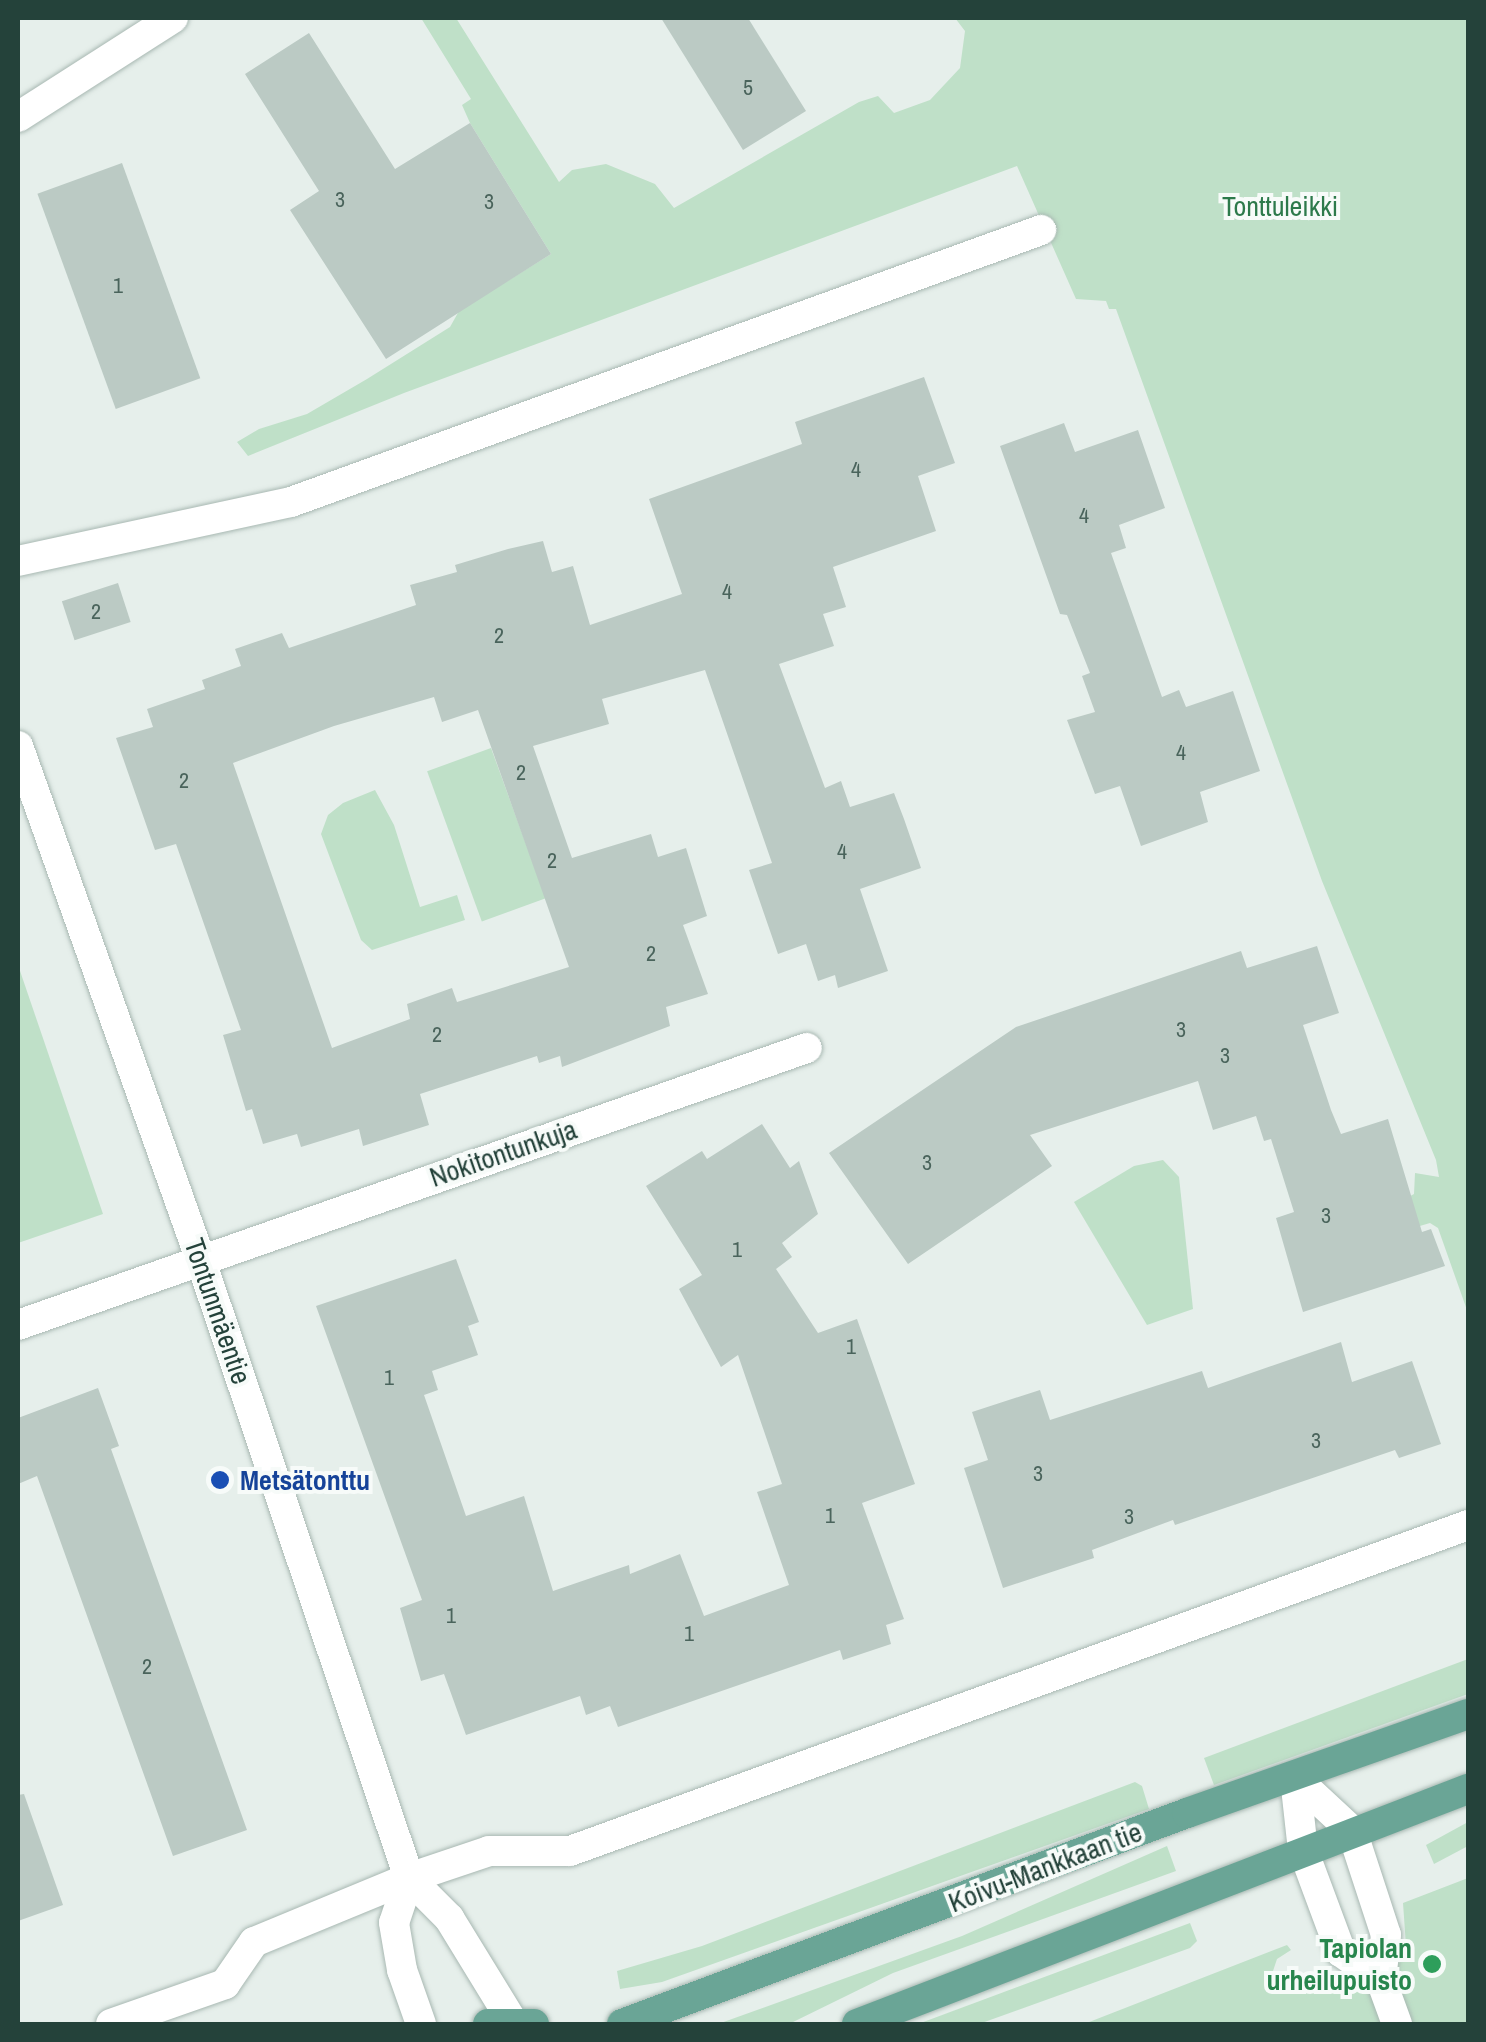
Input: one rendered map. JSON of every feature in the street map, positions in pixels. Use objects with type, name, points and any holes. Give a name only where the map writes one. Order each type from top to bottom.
[{"type":"main road","name":"Koivu-Mankkaan tie","points":[[622,2024],[712,1995],[1187,1813],[1468,1714]]},
{"type":"main road","points":[[857,2024],[1468,1789]]},
{"type":"street","points":[[18,118],[173,18]]},
{"type":"street","points":[[18,561],[291,502],[1041,230]]},
{"type":"street","name":"Tontunmäentie","points":[[18,746],[200,1258],[409,1878],[448,1918],[511,2023]]},
{"type":"street","name":"Nokitontunkuja","points":[[18,1325],[807,1048]]},
{"type":"street","points":[[111,2024],[225,1984],[254,1942],[409,1878],[489,1852],[570,1851],[1468,1525]]},
{"type":"street","points":[[1295,1778],[1352,1831],[1386,1935],[1381,1980],[1397,2024]]},
{"type":"street","points":[[1295,1778],[1303,1850],[1341,1952],[1381,1980]]},
{"type":"street","points":[[409,1878],[394,1923],[402,1970],[421,2024]]},
{"type":"green space","name":"Tonttuleikki","points":[[421,18],[456,18],[559,182],[572,170],[606,164],[655,184],[674,208],[859,102],[878,96],[894,113],[930,100],[960,68],[965,31],[955,18],[1468,18],[1468,1313],[1438,1228],[1430,1223],[1413,1228],[1403,1200],[1414,1194],[1415,1173],[1439,1177],[1436,1160],[1322,881],[1116,309],[1109,309],[1106,301],[1076,299],[1017,166],[404,393],[248,456],[237,442],[259,429],[307,414],[367,379],[450,327],[459,311],[551,254],[470,123],[462,105],[471,99]]},
{"type":"green space","points":[[491,748],[546,898],[482,922],[427,771]]},
{"type":"green space","points":[[375,790],[394,825],[420,907],[457,895],[465,920],[372,950],[361,940],[321,834],[328,815],[343,803]]},
{"type":"green space","points":[[18,965],[103,1214],[18,1243]]},
{"type":"green space","points":[[1163,1160],[1179,1177],[1193,1309],[1147,1325],[1074,1202],[1134,1166]]},
{"type":"green space","points":[[1468,1659],[1468,1694],[1214,1785],[1204,1758]]},
{"type":"green space","points":[[1135,1782],[1142,1786],[1149,1809],[662,1982],[620,1989],[617,1971],[702,1946]]},
{"type":"green space","points":[[1468,1822],[1468,1846],[1434,1864],[1426,1845]]},
{"type":"green space","points":[[1167,1846],[1176,1871],[893,1973],[789,2024],[718,2024],[962,1936]]},
{"type":"green space","points":[[1468,1878],[1468,2024],[1084,2024],[1287,1945],[1291,1950],[1277,1959],[1271,1977],[1281,1988],[1303,1993],[1407,1960],[1403,1903]]},
{"type":"green space","points":[[1190,1923],[1197,1941],[1190,1948],[979,2024],[918,2024]]},
{"type":"building","points":[[661,18],[748,18],[806,111],[743,150]]},
{"type":"building","points":[[309,33],[395,169],[470,123],[551,254],[386,359],[290,210],[319,191],[245,74]]},
{"type":"building","points":[[122,163],[200,378],[116,409],[37,194]]},
{"type":"building","points":[[924,377],[955,463],[918,476],[936,531],[833,567],[846,607],[823,614],[834,646],[779,664],[825,788],[841,781],[850,807],[894,793],[904,819],[921,868],[860,889],[888,971],[838,988],[835,975],[818,981],[806,944],[778,954],[749,870],[772,863],[705,670],[602,699],[609,724],[533,746],[572,858],[651,834],[658,857],[686,848],[707,916],[683,925],[708,994],[666,1007],[670,1026],[562,1067],[560,1056],[539,1063],[537,1056],[420,1094],[429,1125],[363,1146],[359,1129],[301,1147],[297,1134],[263,1144],[252,1109],[246,1111],[223,1035],[241,1030],[176,844],[155,850],[116,738],[153,727],[147,709],[205,689],[202,680],[241,666],[235,649],[282,633],[289,648],[416,605],[410,585],[457,572],[455,565],[508,549],[543,541],[552,572],[573,566],[590,625],[682,594],[649,499],[802,444],[795,422]],"holes":[[[434,697],[442,722],[478,710],[569,967],[457,1002],[452,988],[407,1004],[410,1019],[332,1048],[233,763],[334,726]]]},
{"type":"building","points":[[1064,423],[1075,452],[1138,430],[1165,508],[1119,525],[1126,548],[1111,553],[1162,697],[1179,690],[1186,707],[1233,691],[1260,771],[1200,792],[1208,822],[1141,846],[1120,786],[1095,794],[1067,720],[1095,712],[1082,676],[1090,673],[1067,615],[1060,614],[1000,446]]},
{"type":"building","points":[[118,583],[131,622],[75,640],[62,601]]},
{"type":"building","points":[[1317,946],[1339,1013],[1303,1025],[1331,1110],[1341,1134],[1388,1119],[1422,1232],[1431,1229],[1445,1266],[1303,1312],[1276,1218],[1294,1212],[1271,1139],[1264,1141],[1256,1116],[1213,1130],[1198,1081],[1030,1135],[1052,1166],[908,1264],[829,1153],[1016,1027],[1241,951],[1247,968]]},
{"type":"building","points":[[762,1124],[790,1168],[799,1161],[818,1214],[782,1243],[792,1257],[776,1269],[818,1333],[857,1319],[915,1484],[862,1503],[904,1619],[886,1625],[891,1644],[843,1660],[840,1650],[618,1727],[610,1706],[586,1715],[580,1696],[466,1735],[444,1674],[421,1681],[400,1608],[422,1600],[316,1306],[456,1259],[479,1322],[468,1326],[478,1355],[432,1371],[438,1390],[424,1395],[466,1516],[524,1496],[553,1591],[629,1565],[630,1574],[680,1554],[704,1616],[789,1585],[757,1492],[782,1484],[738,1355],[721,1367],[679,1289],[702,1275],[646,1186],[702,1151],[707,1159]]},
{"type":"building","points":[[1341,1342],[1352,1382],[1412,1361],[1441,1444],[1399,1458],[1395,1450],[1175,1525],[1173,1520],[1092,1550],[1094,1558],[1003,1588],[964,1468],[988,1460],[972,1412],[1040,1390],[1050,1420],[1202,1371],[1208,1388]]},
{"type":"building","points":[[98,1388],[119,1446],[111,1449],[247,1830],[173,1856],[37,1476],[18,1484],[18,1418]]},
{"type":"building","points":[[24,1794],[63,1905],[18,1921],[18,1795]]},
{"type":"place","name":"Metsätonttu","points":[[220,1480]]},
{"type":"place","name":"Tapiolan urheilupuisto","points":[[1432,1964]]}]
